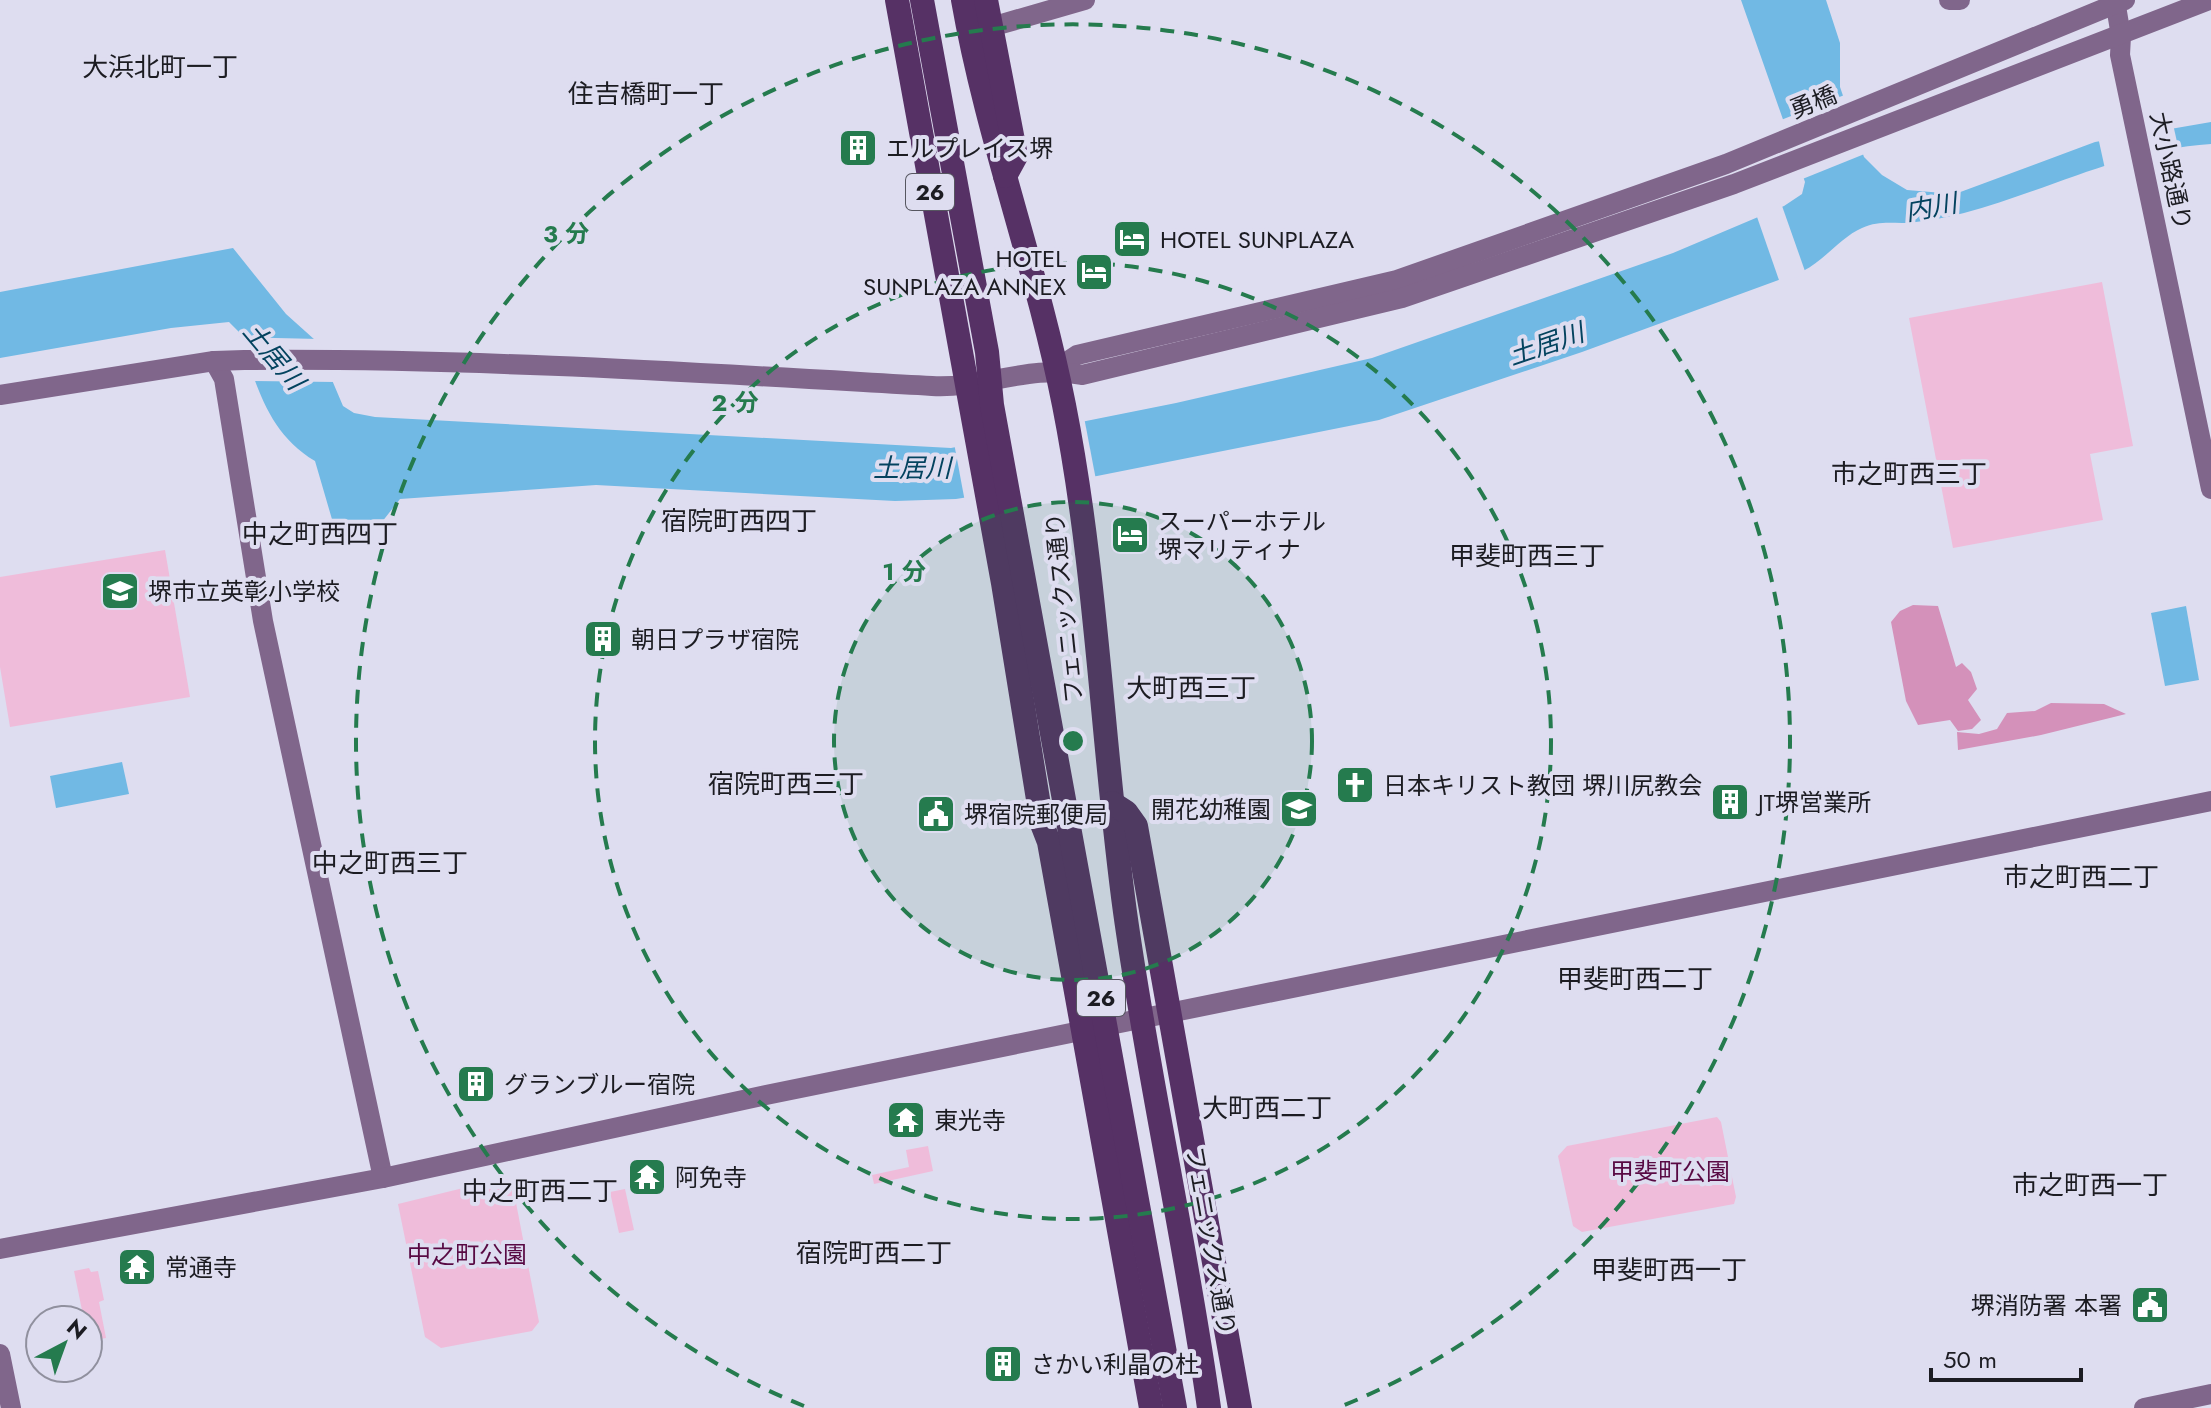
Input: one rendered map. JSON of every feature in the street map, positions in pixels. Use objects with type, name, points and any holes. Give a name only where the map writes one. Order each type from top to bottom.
[{"type":"highway","name":"26","points":[[897,0],[965,383],[981,407]]},
{"type":"highway","name":"フェニックス通り","points":[[924,0],[990,379],[981,407],[1002,523],[1027,589],[1175,1408]]},
{"type":"highway","name":"フェニックス通り","points":[[963,0],[980,30],[1005,176],[1064,402],[1081,503],[1112,803],[1142,1018],[1209,1408]]},
{"type":"highway","name":"26","points":[[980,30],[986,0]]},
{"type":"highway","name":"26","points":[[1002,523],[1016,662],[1151,1408]]},
{"type":"highway","name":"26","points":[[1016,662],[1027,589]]},
{"type":"highway","points":[[1112,803],[1126,812],[1136,826],[1240,1408]]},
{"type":"street","points":[[980,30],[1085,0]]},
{"type":"street","points":[[1949,0],[1960,0]]},
{"type":"street","points":[[1878,115],[2121,36],[2209,0]]},
{"type":"street","points":[[1878,115],[1925,80],[2085,7],[2119,1]]},
{"type":"street","name":"大小路通り","points":[[2119,1],[2120,55],[2211,489]]},
{"type":"street","points":[[2085,7],[2121,36]]},
{"type":"street","name":"勇橋","points":[[0,395],[214,361],[328,359],[596,366],[947,387],[1056,369],[1077,355],[1397,280],[1775,156],[1878,115]]},
{"type":"street","points":[[214,361],[224,379],[263,621],[383,1178]]},
{"type":"street","points":[[0,1249],[383,1178],[1169,1012],[2211,801]]},
{"type":"street","points":[[0,1354],[11,1408]]},
{"type":"street","points":[[2144,1408],[2211,1394]]},
{"type":"green space","points":[[2102,282],[2133,446],[2090,454],[2103,520],[1953,548],[1909,318]]},
{"type":"green space","points":[[165,550],[190,697],[10,727],[0,667],[0,577]]},
{"type":"green space","name":"甲斐町公園","points":[[1717,1117],[1721,1122],[1736,1197],[1734,1204],[1582,1232],[1573,1226],[1558,1156],[1567,1146]]},
{"type":"green space","points":[[928,1146],[933,1171],[874,1184],[872,1175],[909,1167],[906,1150]]},
{"type":"green space","name":"中之町公園","points":[[504,1178],[512,1182],[539,1322],[532,1331],[441,1348],[425,1337],[398,1204]]},
{"type":"green space","points":[[625,1189],[634,1230],[619,1233],[610,1192]]},
{"type":"green space","points":[[89,1268],[91,1272],[98,1271],[104,1300],[99,1304],[81,1304],[74,1271]]},
{"type":"shaded area","points":[[1913,605],[1938,606],[1956,667],[1962,663],[1971,672],[1977,689],[1968,700],[1981,720],[1972,729],[1958,731],[1950,720],[1918,725],[1906,701],[1891,622],[1900,611]]},
{"type":"shaded area","points":[[2051,703],[2104,704],[2126,714],[2041,735],[1958,750],[1957,732],[1979,734],[1997,729],[2007,713],[2035,711]]},
{"type":"water","points":[[1741,0],[1826,0],[1840,43],[1840,87],[1864,157],[1882,175],[1907,190],[1955,194],[2095,142],[2211,122],[2211,144],[2179,147],[2116,162],[1958,214],[1916,222],[1869,225],[1854,232],[1803,271],[1582,352],[1379,420],[1097,476],[956,499],[895,501],[596,485],[400,499],[378,527],[336,533],[315,461],[298,449],[274,421],[257,387],[238,331],[229,322],[171,328],[0,358],[0,292],[233,248],[286,314],[315,340],[343,406],[354,413],[375,417],[951,448],[1176,403],[1372,358],[1673,253],[1784,206],[1802,194],[1805,182]]},
{"type":"water","points":[[2186,606],[2199,680],[2165,686],[2151,613]]},
{"type":"water","points":[[122,762],[129,794],[56,808],[50,776]]},
{"type":"pier","points":[[1847,94],[1867,153],[1800,180],[1781,120]]},
{"type":"pier","points":[[2173,124],[2179,151],[2105,169],[2098,137]]},
{"type":"pier","points":[[1781,203],[1806,274],[1780,283],[1756,214]]},
{"type":"pier","points":[[236,337],[319,339],[335,382],[252,381]]},
{"type":"pier","points":[[1084,417],[1096,480],[965,502],[954,443]]},
{"type":"place","name":"エルプレイス堺","points":[[858,148]]},
{"type":"place","name":"HOTEL SUNPLAZA","points":[[1132,239]]},
{"type":"place","name":"HOTEL SUNPLAZA ANNEX","points":[[1094,272]]},
{"type":"place","name":"スーパーホテル 堺マリティナ","points":[[1130,535]]},
{"type":"place","name":"堺市立英彰小学校","points":[[120,591]]},
{"type":"place","name":"朝日プラザ宿院","points":[[603,639]]},
{"type":"place","name":"日本キリスト教団 堺川尻教会","points":[[1355,785]]},
{"type":"place","name":"JT堺営業所","points":[[1730,802]]},
{"type":"place","name":"開花幼稚園","points":[[1299,809]]},
{"type":"place","name":"堺宿院郵便局","points":[[936,814]]},
{"type":"place","name":"グランブルー宿院","points":[[476,1084]]},
{"type":"place","name":"東光寺","points":[[906,1120]]},
{"type":"place","name":"阿免寺","points":[[647,1177]]},
{"type":"place","name":"常通寺","points":[[137,1267]]},
{"type":"place","name":"堺消防署 本署","points":[[2150,1305]]},
{"type":"place","name":"さかい利晶の杜","points":[[1003,1364]]},
{"type":"district","name":"大浜北町一丁","points":[[160,67]]},
{"type":"district","name":"住吉橋町一丁","points":[[646,94]]},
{"type":"district","name":"市之町西三丁","points":[[1909,474]]},
{"type":"district","name":"宿院町西四丁","points":[[739,521]]},
{"type":"district","name":"中之町西四丁","points":[[320,534]]},
{"type":"district","name":"甲斐町西三丁","points":[[1527,556]]},
{"type":"district","name":"大町西三丁","points":[[1191,688]]},
{"type":"district","name":"宿院町西三丁","points":[[786,784]]},
{"type":"district","name":"中之町西三丁","points":[[390,863]]},
{"type":"district","name":"市之町西二丁","points":[[2081,877]]},
{"type":"district","name":"甲斐町西二丁","points":[[1635,979]]},
{"type":"district","name":"大町西二丁","points":[[1267,1108]]},
{"type":"district","name":"市之町西一丁","points":[[2090,1185]]},
{"type":"district","name":"中之町西二丁","points":[[540,1191]]},
{"type":"district","name":"宿院町西二丁","points":[[874,1253]]},
{"type":"district","name":"甲斐町西一丁","points":[[1669,1270]]},
{"type":"water label","name":"内川","points":[[1931,207]]},
{"type":"water label","name":"土居川","points":[[1546,344]]},
{"type":"water label","name":"土居川","points":[[274,356]]},
{"type":"water label","name":"土居川","points":[[912,468]]}]
